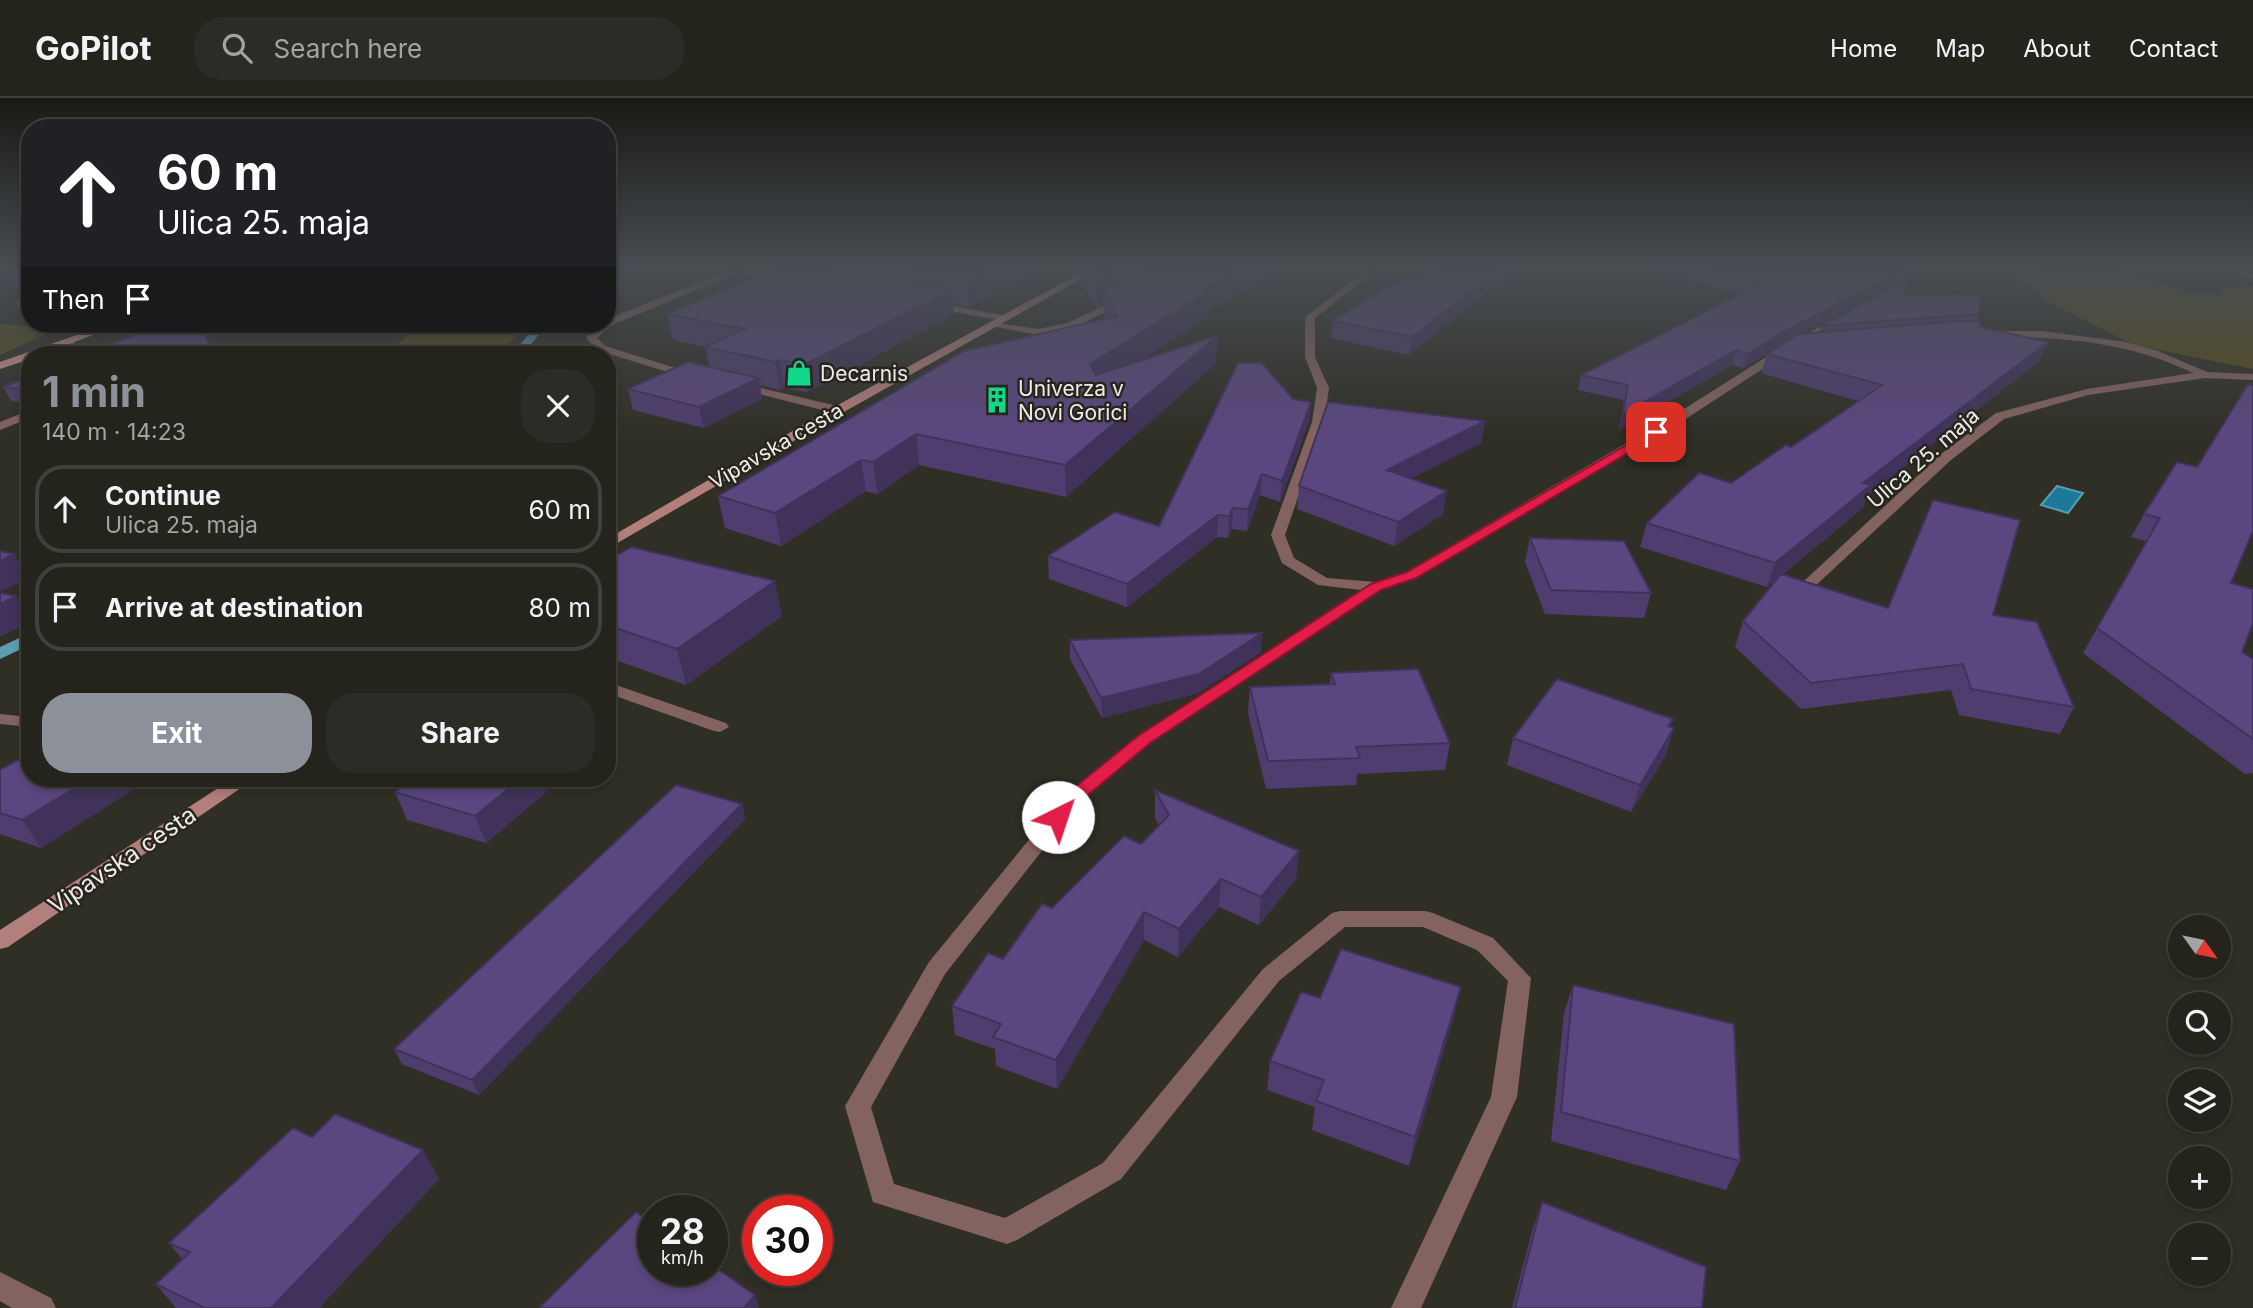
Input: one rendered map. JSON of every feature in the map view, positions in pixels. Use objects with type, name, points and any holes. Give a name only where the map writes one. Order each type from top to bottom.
[{"type":"main road","name":"Vipavska cesta","points":[[616,540],[838,410],[992,325]]},
{"type":"main road","points":[[54,346],[92,333]]},
{"type":"main road","points":[[0,366],[21,358]]},
{"type":"main road","name":"Vipavska cesta","points":[[0,941],[233,787]]},
{"type":"street","points":[[1012,325],[1038,332],[1071,325]]},
{"type":"street","points":[[1310,325],[1310,357],[1323,388],[1318,422],[1278,535],[1287,560],[1323,582],[1376,587]]},
{"type":"street","points":[[1406,1308],[1504,1097],[1520,978],[1485,944],[1425,919],[1340,919],[1271,975],[1112,1171],[1007,1231],[883,1193],[858,1106],[937,968],[1075,796],[1144,740],[1376,587],[1411,575],[1677,419],[1786,349],[1830,325]]},
{"type":"street","name":"Ulica 25. maja","points":[[1972,334],[2027,332],[2115,343],[2185,364],[2205,375]]},
{"type":"street","points":[[597,333],[591,338],[599,346]]},
{"type":"street","points":[[65,342],[72,346]]},
{"type":"street","points":[[1786,349],[1826,346]]},
{"type":"street","points":[[616,353],[703,379]]},
{"type":"street","name":"Ulica 25. maja","points":[[1809,584],[1946,457],[2000,416],[2087,392],[2205,375],[2253,377]]},
{"type":"street","points":[[729,384],[838,410]]},
{"type":"street","points":[[0,426],[21,418]]},
{"type":"street","points":[[616,690],[720,727]]},
{"type":"street","points":[[0,719],[21,721]]},
{"type":"street","points":[[0,1286],[41,1308]]},
{"type":"shaded area","points":[[0,325],[21,325],[21,333],[48,333],[0,355]]},
{"type":"shaded area","points":[[2095,325],[2253,325],[2253,369],[2134,345]]},
{"type":"shaded area","points":[[411,333],[519,333],[505,346],[395,346]]},
{"type":"water","points":[[2057,486],[2083,493],[2068,513],[2041,505]]},
{"type":"building","points":[[727,325],[882,325],[803,365],[780,360],[775,362],[705,347],[745,329]]},
{"type":"building","points":[[1076,325],[1152,325],[1090,364],[1096,375],[1217,336],[1065,465],[916,434],[873,462],[861,460],[775,513],[718,496],[964,351]]},
{"type":"building","points":[[1355,325],[1427,325],[1412,337]]},
{"type":"building","points":[[1678,325],[1796,325],[1748,354],[1736,350],[1623,414],[1628,385],[1581,375]]},
{"type":"building","points":[[1902,325],[1980,325],[2048,342],[1863,483],[1871,485],[1775,563],[1647,523],[1699,473],[1731,483],[1786,445],[1791,447],[1882,385],[1767,354],[1798,334]]},
{"type":"building","points":[[140,333],[204,333],[210,346],[106,346]]},
{"type":"building","points":[[688,362],[759,378],[699,407],[628,389]]},
{"type":"building","points":[[1238,363],[1262,363],[1293,399],[1311,402],[1282,481],[1262,474],[1248,509],[1233,508],[1229,516],[1218,515],[1127,584],[1048,556],[1115,512],[1159,526]]},
{"type":"building","points":[[21,380],[21,389],[3,387]]},
{"type":"building","points":[[2248,384],[2253,386],[2253,531],[2231,583],[2253,589],[2253,623],[2242,652],[2253,659],[2253,739],[2097,628],[2160,518],[2144,514],[2177,462],[2197,467]]},
{"type":"building","points":[[1328,402],[1485,421],[1387,470],[1447,491],[1398,522],[1299,486]]},
{"type":"building","points":[[1933,500],[2020,520],[1993,615],[2037,622],[2074,707],[1971,689],[1963,664],[1811,683],[1743,621],[1781,574],[1888,608]]},
{"type":"building","points":[[1530,538],[1624,541],[1651,593],[1551,590]]},
{"type":"building","points":[[631,547],[775,581],[677,649],[616,628],[616,556]]},
{"type":"building","points":[[0,551],[14,554],[0,561]]},
{"type":"building","points":[[0,593],[16,596],[0,604]]},
{"type":"building","points":[[1262,633],[1199,674],[1101,698],[1070,640]]},
{"type":"building","points":[[1418,669],[1450,743],[1356,747],[1360,758],[1268,761],[1250,687],[1335,684],[1331,673]]},
{"type":"building","points":[[1557,679],[1673,719],[1668,726],[1674,728],[1640,785],[1513,738]]},
{"type":"building","points":[[21,758],[21,787],[77,787],[22,820],[0,813],[0,770]]},
{"type":"building","points":[[676,785],[742,804],[472,1080],[394,1049]]},
{"type":"building","points":[[402,787],[510,787],[475,816],[395,792]]},
{"type":"building","points":[[1155,790],[1299,851],[1261,897],[1221,879],[1179,929],[1144,912],[1056,1060],[993,1037],[1001,1024],[952,1006],[988,953],[1003,959],[1042,904],[1052,908],[1124,836],[1141,844],[1169,815]]},
{"type":"building","points":[[1341,949],[1461,987],[1415,1137],[1316,1101],[1324,1080],[1270,1061],[1301,992],[1320,998]]},
{"type":"building","points":[[1573,985],[1734,1024],[1740,1161],[1561,1112]]},
{"type":"building","points":[[335,1114],[423,1150],[271,1308],[205,1308],[156,1284],[190,1252],[169,1243],[293,1128],[312,1137]]},
{"type":"building","points":[[1542,1202],[1706,1267],[1702,1308],[1515,1308]]},
{"type":"building","points":[[636,1212],[637,1286],[728,1286],[728,1276],[755,1295],[744,1308],[539,1308]]},
{"type":"waterway","points":[[524,346],[535,333]]},
{"type":"waterway","points":[[0,654],[21,643]]},
{"type":"place","name":"Decarnis","points":[[799,373]]},
{"type":"place","name":"Univerza v Novi Gorici","points":[[997,400]]},
{"type":"route","points":[[1058,817],[1075,796],[1144,740],[1376,587],[1411,575],[1656,432]]}]
